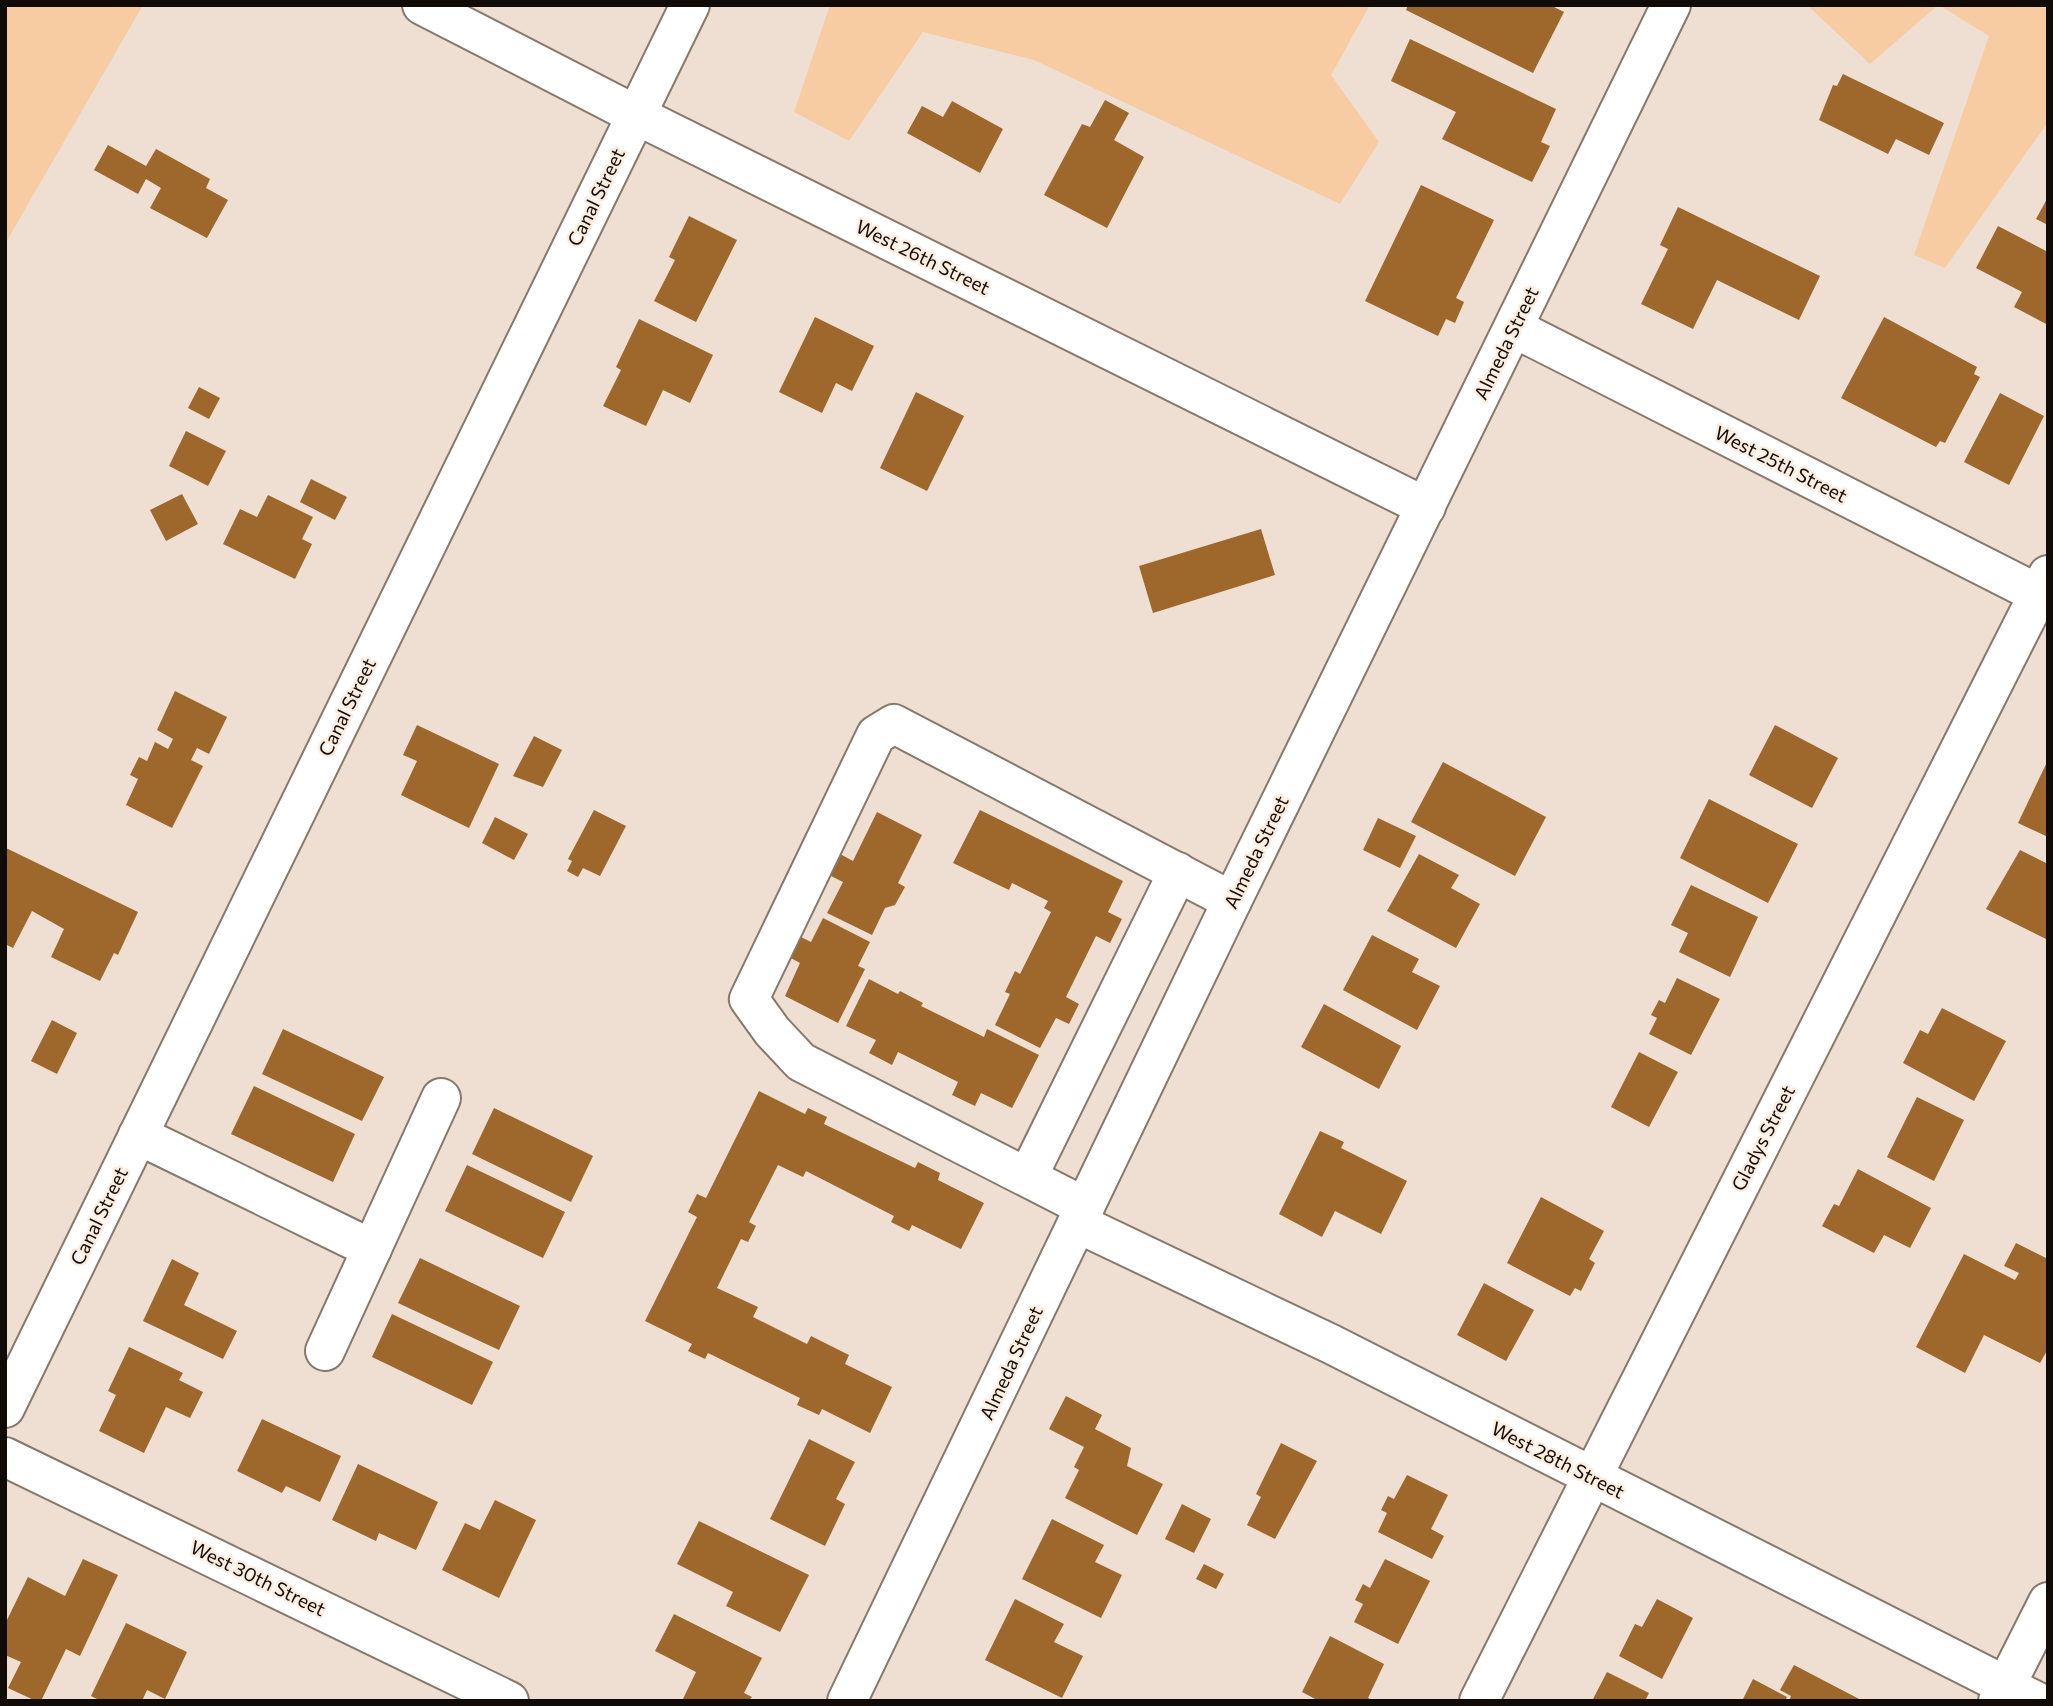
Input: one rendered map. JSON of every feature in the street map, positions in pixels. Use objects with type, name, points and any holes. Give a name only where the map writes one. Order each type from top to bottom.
[{"type":"street","name":"West 26th Street","points":[[422,5],[636,115],[1426,507]]},
{"type":"street","name":"Canal Street","points":[[5,1408],[690,5]]},
{"type":"street","name":"Almeda Street","points":[[847,1701],[1232,901],[1671,5]]},
{"type":"street","name":"West 25th Street","points":[[1514,327],[2044,590]]},
{"type":"street","name":"Gladys Street","points":[[1479,1701],[2044,590]]},
{"type":"street","name":"West 28th Street","points":[[1178,872],[894,724],[876,735],[749,999],[772,1031],[800,1062],[1028,1176],[1081,1215],[2013,1696]]},
{"type":"street","points":[[1028,1176],[1178,872],[1232,901]]},
{"type":"street","points":[[325,1351],[440,1098]]},
{"type":"street","points":[[138,1135],[372,1249]]},
{"type":"street","name":"West 30th Street","points":[[5,1457],[509,1701]]},
{"type":"street","points":[[2013,1696],[2048,1602]]},
{"type":"shaded area","points":[[5,5],[143,5],[5,244]]},
{"type":"shaded area","points":[[830,5],[1370,5],[1331,75],[1379,142],[1340,204],[1034,60],[923,32],[849,141],[794,112]]},
{"type":"shaded area","points":[[1807,5],[1938,5],[1870,64]]},
{"type":"shaded area","points":[[1939,5],[2048,5],[2048,122],[1945,268],[1914,255],[1989,36]]},
{"type":"building","points":[[1408,5],[1550,5],[1564,12],[1533,73],[1406,10]]},
{"type":"building","points":[[1410,39],[1556,109],[1541,142],[1550,146],[1532,182],[1442,139],[1456,112],[1391,81]]},
{"type":"building","points":[[1843,74],[1944,123],[1929,155],[1896,139],[1888,154],[1819,120],[1833,85],[1837,86]]},
{"type":"building","points":[[1105,100],[1129,113],[1114,140],[1144,157],[1107,228],[1044,195],[1082,124],[1090,127]]},
{"type":"building","points":[[952,101],[1003,129],[980,173],[907,133],[922,106],[943,117]]},
{"type":"building","points":[[108,145],[146,166],[156,149],[210,179],[206,188],[228,200],[207,238],[150,208],[161,188],[146,179],[138,194],[94,170]]},
{"type":"building","points":[[1421,185],[1494,220],[1456,298],[1464,302],[1455,323],[1446,319],[1438,336],[1365,301]]},
{"type":"building","points":[[2048,197],[2048,225],[2036,219]]},
{"type":"building","points":[[1678,207],[1820,276],[1799,320],[1717,280],[1693,329],[1641,304],[1668,249],[1660,245]]},
{"type":"building","points":[[689,216],[737,240],[696,322],[654,301],[675,260],[669,257]]},
{"type":"building","points":[[1998,226],[2048,252],[2048,325],[2014,307],[2022,292],[1976,268]]},
{"type":"building","points":[[815,317],[874,346],[852,391],[836,383],[822,413],[779,392]]},
{"type":"building","points":[[1884,317],[1977,367],[1974,374],[1980,377],[1945,443],[1940,441],[1936,447],[1841,398]]},
{"type":"building","points":[[639,319],[713,355],[690,403],[663,390],[646,426],[603,406],[621,370],[616,367]]},
{"type":"building","points":[[199,387],[220,398],[209,419],[188,408]]},
{"type":"building","points":[[916,392],[964,416],[927,491],[880,468]]},
{"type":"building","points":[[2000,393],[2044,416],[2009,485],[1964,462]]},
{"type":"building","points":[[186,431],[226,451],[208,486],[169,466]]},
{"type":"building","points":[[311,479],[347,497],[335,520],[300,502]]},
{"type":"building","points":[[182,494],[198,524],[166,541],[150,510]]},
{"type":"building","points":[[268,495],[313,517],[302,539],[312,544],[295,579],[223,544],[240,509],[257,517]]},
{"type":"building","points":[[1261,529],[1275,575],[1153,613],[1139,566]]},
{"type":"building","points":[[175,691],[227,717],[209,754],[197,748],[191,760],[203,766],[172,828],[126,805],[138,779],[130,775],[139,757],[147,761],[155,742],[168,749],[173,739],[157,730]]},
{"type":"building","points":[[417,725],[499,764],[469,828],[401,795],[417,761],[403,755]]},
{"type":"building","points":[[1775,725],[1838,758],[1812,808],[1749,775]]},
{"type":"building","points":[[534,736],[562,750],[543,787],[513,776]]},
{"type":"building","points":[[2048,760],[2048,837],[2018,823]]},
{"type":"building","points":[[1443,762],[1546,817],[1515,876],[1411,822]]},
{"type":"building","points":[[1709,799],[1798,844],[1768,903],[1680,858]]},
{"type":"building","points":[[594,810],[626,826],[600,876],[583,868],[578,877],[567,871],[572,861],[568,859]]},
{"type":"building","points":[[980,810],[1123,881],[1108,912],[1122,919],[1110,943],[1096,936],[1066,997],[1079,1004],[1069,1024],[1056,1018],[1040,1048],[995,1025],[1010,994],[1005,992],[1015,971],[1020,974],[1051,912],[1044,908],[1048,901],[1012,883],[1009,890],[953,863]]},
{"type":"building","points":[[877,812],[922,835],[898,883],[905,887],[895,905],[885,908],[872,935],[827,913],[843,882],[829,875],[840,854],[853,861]]},
{"type":"building","points":[[495,817],[528,834],[514,860],[482,843]]},
{"type":"building","points":[[1378,818],[1416,836],[1400,868],[1363,850]]},
{"type":"building","points":[[6,848],[138,912],[118,955],[114,953],[100,981],[51,957],[64,929],[32,911],[13,948],[5,944]]},
{"type":"building","points":[[2020,850],[2048,864],[2048,940],[1986,909]]},
{"type":"building","points":[[1419,854],[1459,875],[1451,888],[1480,904],[1456,948],[1387,911]]},
{"type":"building","points":[[1691,885],[1758,917],[1730,977],[1679,952],[1688,933],[1671,925]]},
{"type":"building","points":[[823,918],[870,942],[858,966],[865,969],[838,1023],[785,996],[800,963],[789,957],[799,936],[811,942]]},
{"type":"building","points":[[1372,935],[1419,959],[1412,972],[1440,986],[1417,1030],[1343,990]]},
{"type":"building","points":[[1677,978],[1720,999],[1691,1055],[1649,1034],[1657,1018],[1651,1015],[1659,1000],[1665,1003]]},
{"type":"building","points":[[869,979],[898,994],[900,991],[923,1003],[921,1006],[984,1037],[987,1029],[1039,1055],[1012,1108],[981,1093],[975,1106],[952,1095],[958,1082],[898,1052],[892,1065],[869,1053],[876,1040],[846,1026]]},
{"type":"building","points":[[1324,1004],[1401,1046],[1379,1089],[1301,1047]]},
{"type":"building","points":[[1942,1008],[2006,1041],[1974,1101],[1903,1063],[1920,1030],[1928,1034]]},
{"type":"building","points":[[52,1020],[77,1033],[57,1074],[31,1061]]},
{"type":"building","points":[[283,1029],[384,1077],[362,1121],[262,1074]]},
{"type":"building","points":[[1639,1052],[1678,1072],[1649,1127],[1611,1107]]},
{"type":"building","points":[[254,1086],[355,1134],[333,1182],[231,1134]]},
{"type":"building","points":[[759,1091],[805,1114],[808,1108],[827,1117],[824,1124],[915,1168],[918,1162],[940,1173],[938,1180],[984,1203],[961,1249],[912,1225],[909,1231],[891,1222],[894,1216],[806,1171],[803,1177],[778,1165],[749,1222],[756,1226],[748,1242],[741,1239],[717,1288],[758,1307],[753,1317],[807,1344],[811,1336],[849,1355],[845,1364],[892,1387],[870,1433],[822,1409],[819,1415],[797,1405],[800,1398],[708,1353],[705,1359],[688,1351],[692,1344],[645,1321],[697,1217],[688,1212],[697,1194],[706,1198]]},
{"type":"building","points":[[1917,1097],[1964,1120],[1934,1181],[1887,1157]]},
{"type":"building","points":[[494,1108],[593,1156],[571,1202],[472,1154]]},
{"type":"building","points":[[1320,1131],[1344,1142],[1341,1148],[1407,1181],[1381,1234],[1335,1211],[1322,1237],[1279,1214]]},
{"type":"building","points":[[467,1165],[565,1212],[543,1258],[445,1211]]},
{"type":"building","points":[[1858,1169],[1931,1208],[1910,1248],[1884,1235],[1874,1253],[1822,1226],[1834,1204],[1839,1206]]},
{"type":"building","points":[[1541,1197],[1604,1231],[1589,1259],[1595,1263],[1581,1291],[1575,1288],[1570,1296],[1507,1263]]},
{"type":"building","points":[[2016,1243],[2048,1259],[2048,1349],[2040,1363],[1984,1335],[1965,1373],[1916,1347],[1964,1254],[2015,1280],[2019,1273],[2004,1266]]},
{"type":"building","points":[[420,1258],[520,1306],[499,1350],[398,1303]]},
{"type":"building","points":[[172,1259],[199,1273],[184,1305],[237,1331],[223,1359],[143,1321]]},
{"type":"building","points":[[1484,1283],[1534,1310],[1506,1361],[1457,1335]]},
{"type":"building","points":[[392,1314],[493,1362],[472,1405],[372,1357]]},
{"type":"building","points":[[129,1347],[183,1373],[179,1380],[203,1392],[190,1418],[166,1407],[144,1453],[99,1431],[116,1395],[108,1391]]},
{"type":"building","points":[[1066,1396],[1102,1415],[1095,1429],[1131,1448],[1127,1466],[1163,1484],[1137,1535],[1065,1498],[1079,1470],[1074,1467],[1084,1447],[1049,1429]]},
{"type":"building","points":[[262,1419],[341,1456],[320,1502],[286,1486],[282,1493],[237,1471]]},
{"type":"building","points":[[809,1439],[855,1462],[836,1499],[845,1504],[825,1546],[770,1519]]},
{"type":"building","points":[[1281,1443],[1317,1461],[1275,1539],[1247,1525],[1261,1497],[1256,1494]]},
{"type":"building","points":[[358,1464],[438,1502],[416,1550],[379,1533],[376,1541],[332,1520]]},
{"type":"building","points":[[1407,1475],[1448,1495],[1431,1529],[1444,1536],[1432,1559],[1378,1532],[1387,1513],[1381,1510],[1388,1496],[1394,1499]]},
{"type":"building","points":[[495,1500],[536,1520],[499,1598],[442,1570],[465,1523],[480,1530]]},
{"type":"building","points":[[1182,1504],[1211,1519],[1194,1553],[1165,1539]]},
{"type":"building","points":[[1052,1519],[1104,1545],[1095,1562],[1122,1575],[1101,1618],[1022,1579]]},
{"type":"building","points":[[699,1521],[809,1575],[780,1632],[726,1606],[733,1592],[677,1564]]},
{"type":"building","points":[[83,1559],[118,1575],[80,1656],[66,1649],[41,1701],[36,1701],[8,1688],[21,1662],[5,1655],[5,1624],[28,1577],[65,1596]]},
{"type":"building","points":[[1385,1559],[1430,1581],[1398,1644],[1354,1622],[1363,1604],[1355,1600],[1363,1584],[1370,1588]]},
{"type":"building","points":[[1204,1564],[1224,1574],[1216,1589],[1196,1579]]},
{"type":"building","points":[[1015,1599],[1064,1624],[1054,1642],[1083,1656],[1062,1698],[985,1660]]},
{"type":"building","points":[[1657,1599],[1693,1618],[1662,1679],[1619,1656],[1635,1624],[1642,1627]]},
{"type":"building","points":[[674,1614],[762,1658],[744,1693],[752,1697],[749,1701],[682,1701],[696,1672],[655,1651]]},
{"type":"building","points":[[126,1623],[187,1652],[165,1699],[147,1690],[142,1701],[101,1701],[91,1696]]},
{"type":"building","points":[[1330,1636],[1384,1664],[1368,1698],[1374,1701],[1319,1701],[1302,1692]]},
{"type":"building","points":[[1794,1665],[1863,1701],[1789,1701],[1791,1696],[1780,1690]]},
{"type":"building","points":[[1607,1672],[1649,1693],[1645,1701],[1592,1701]]},
{"type":"building","points":[[1753,1679],[1787,1697],[1785,1701],[1742,1701]]}]
